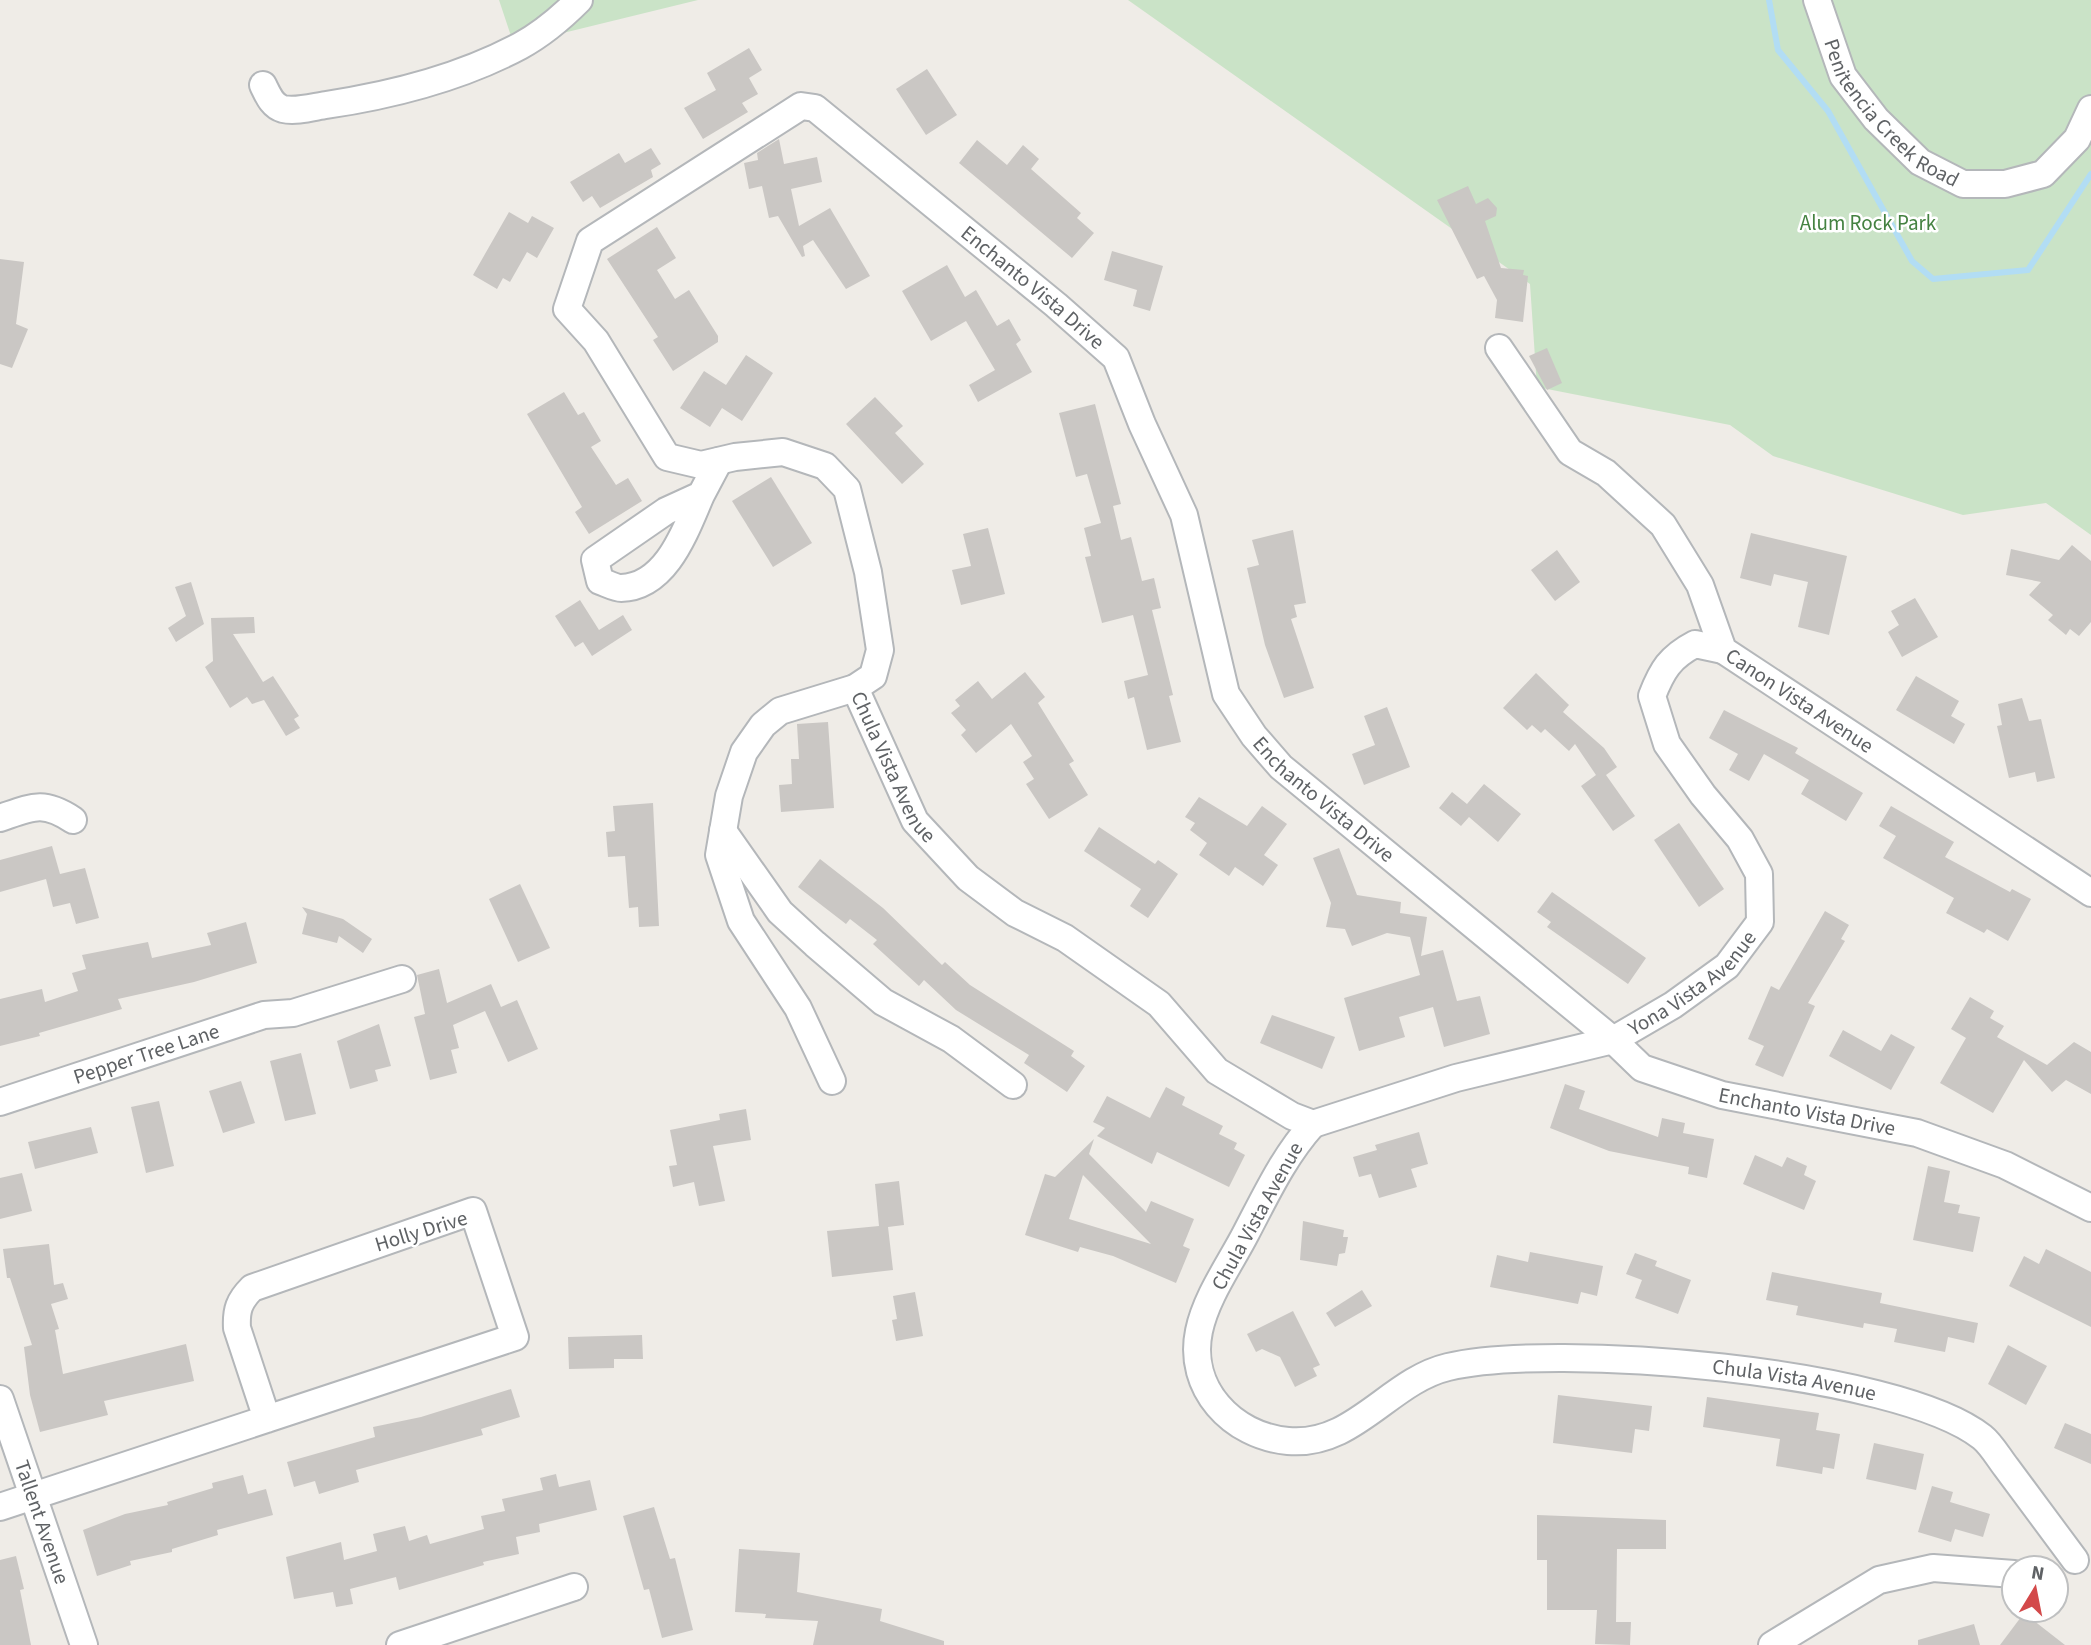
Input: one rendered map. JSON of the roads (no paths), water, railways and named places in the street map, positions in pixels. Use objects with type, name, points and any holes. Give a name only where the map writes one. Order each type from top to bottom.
[{"type":"street","points":[[263,85],[271,101],[283,109],[314,107],[405,90],[449,77],[520,46],[559,20],[579,0]]},
{"type":"street","name":"Penitencia Creek Road","points":[[1817,0],[1843,76],[1876,119],[1920,162],[1963,184],[2006,184],[2043,174],[2077,139],[2091,109]]},
{"type":"street","name":"Enchanto Vista Drive","points":[[719,461],[701,465],[667,457],[596,341],[567,309],[590,241],[782,116],[801,106],[815,108],[1056,305],[1115,358],[1184,515],[1226,694],[1254,736],[1281,767],[1613,1040],[1642,1068],[1722,1095],[1874,1122],[1927,1136],[2005,1165],[2091,1208]]},
{"type":"street","name":"Canon Vista Avenue","points":[[1499,348],[1570,452],[1606,472],[1663,525],[1700,585],[1724,650],[2091,893]]},
{"type":"street","points":[[701,495],[719,461],[783,452],[825,466],[847,489],[868,572],[880,650],[873,676],[855,688]]},
{"type":"street","name":"Yona Vista Avenue","points":[[1313,1124],[1456,1078],[1613,1040],[1673,1005],[1727,965],[1760,922],[1759,874],[1740,839],[1703,795],[1667,744],[1652,696],[1664,666],[1676,654],[1695,644],[1724,650]]},
{"type":"street","name":"Chula Vista Avenue","points":[[832,1081],[798,1008],[741,920],[719,855],[729,796],[744,752],[763,725],[780,711],[855,688],[915,821],[968,878],[1015,912],[1065,938],[1159,1004],[1217,1071],[1293,1116],[1313,1124],[1279,1171],[1216,1290],[1199,1329],[1196,1350],[1200,1377],[1211,1400],[1236,1422],[1254,1432],[1287,1441],[1320,1439],[1347,1429],[1428,1374],[1446,1367],[1491,1360],[1577,1359],[1734,1368],[1857,1390],[1936,1413],[1983,1437],[2074,1566]]},
{"type":"street","points":[[0,818],[33,807],[53,807],[73,820]]},
{"type":"street","points":[[723,831],[780,912],[815,944],[883,1002],[951,1039],[1013,1085]]},
{"type":"street","name":"Pepper Tree Lane","points":[[0,1102],[264,1015],[293,1013],[402,979]]},
{"type":"street","name":"Holly Drive","points":[[0,1507],[515,1338],[473,1211],[251,1288],[240,1300],[236,1313],[237,1328],[267,1419]]},
{"type":"street","name":"Tallent Avenue","points":[[0,1399],[84,1645]]},
{"type":"street","points":[[1772,1645],[1879,1580],[1933,1568],[2000,1573]]},
{"type":"street","points":[[400,1645],[574,1587]]},
{"type":"waterway","points":[[1769,0],[1778,50],[1828,111],[1912,261],[1933,279],[2028,270],[2091,174]]},
{"type":"park label","name":"Alum Rock Park","points":[[1868,223]]}]
